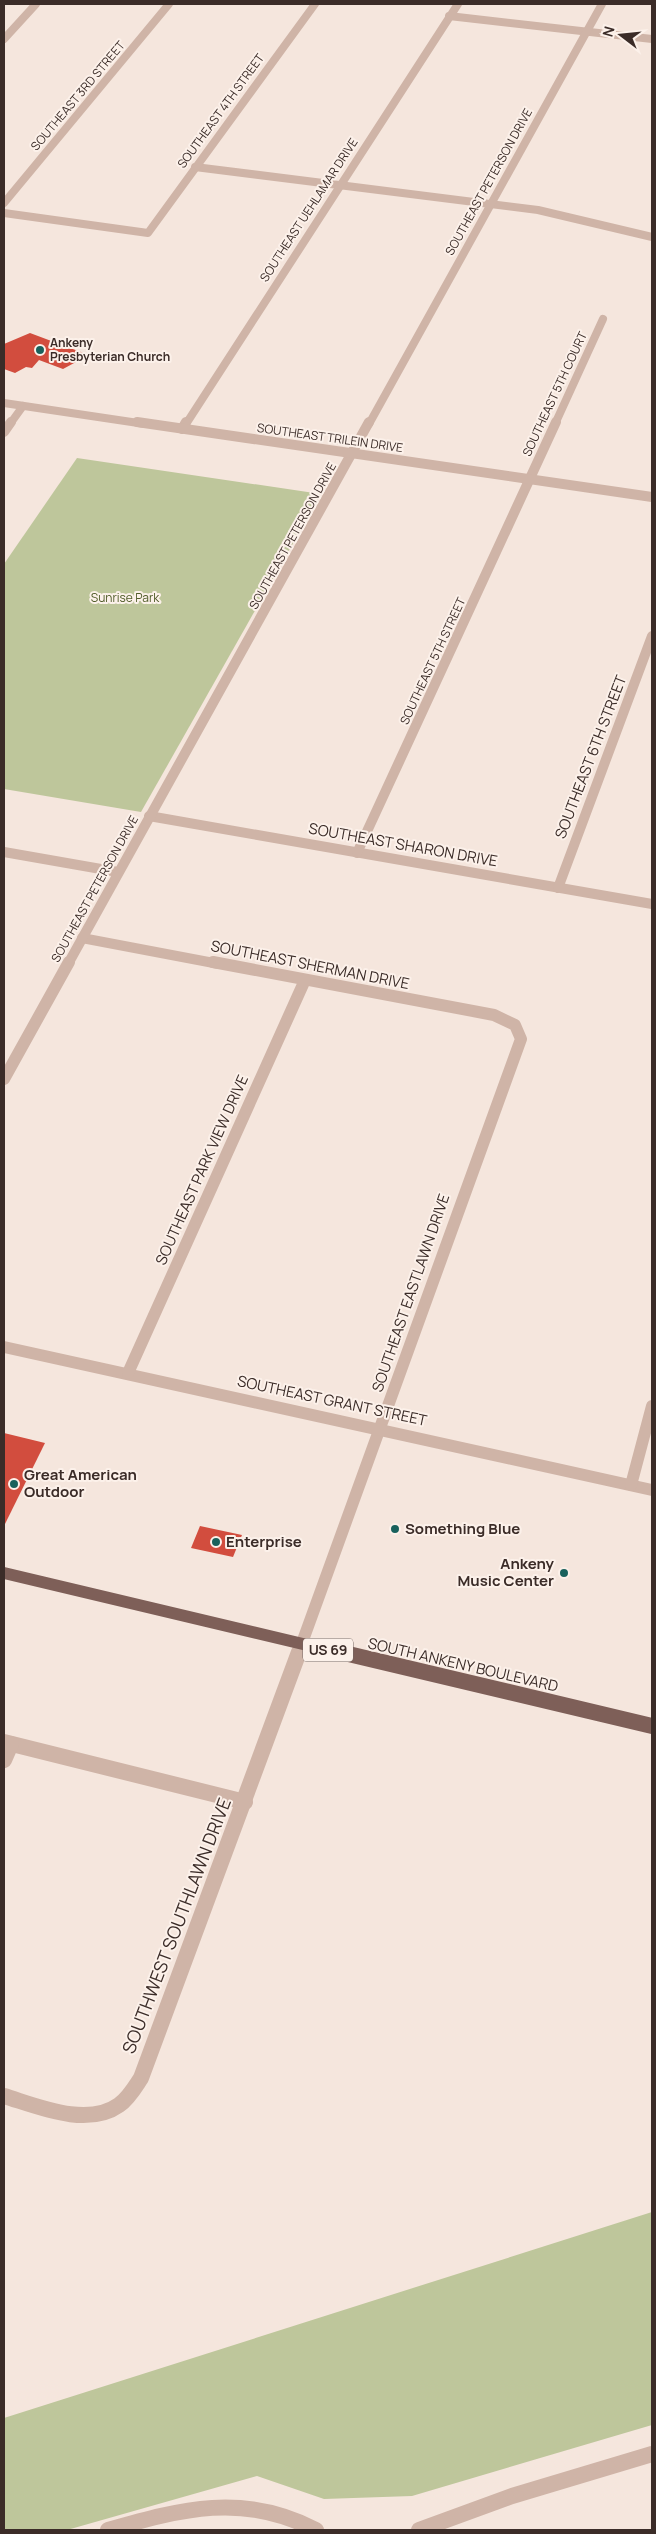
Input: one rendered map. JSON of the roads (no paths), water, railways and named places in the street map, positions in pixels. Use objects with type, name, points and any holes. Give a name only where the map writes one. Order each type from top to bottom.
[{"type":"main road","name":"SOUTH ANKENY BOULEVARD","points":[[4,1573],[652,1726]]},
{"type":"street","points":[[4,39],[36,4]]},
{"type":"street","name":"SOUTHEAST 3RD STREET","points":[[4,203],[169,4]]},
{"type":"street","name":"SOUTHEAST 4TH STREET","points":[[4,213],[148,233],[316,4]]},
{"type":"street","name":"SOUTHEAST UEHLAMAR DRIVE","points":[[182,429],[458,4]]},
{"type":"street","name":"SOUTHEAST PETERSON DRIVE","points":[[4,1079],[602,4]]},
{"type":"street","points":[[449,16],[652,39]]},
{"type":"street","points":[[195,167],[564,215],[652,237]]},
{"type":"street","name":"SOUTHEAST 5TH COURT","points":[[530,480],[603,319]]},
{"type":"street","name":"SOUTHEAST TRILEIN DRIVE","points":[[4,403],[652,497]]},
{"type":"street","points":[[4,432],[23,406]]},
{"type":"street","name":"SOUTHEAST 5TH STREET","points":[[357,852],[530,480]]},
{"type":"street","name":"SOUTHEAST 6TH STREET","points":[[558,888],[652,636]]},
{"type":"street","name":"SOUTHEAST SHARON DRIVE","points":[[149,816],[652,904]]},
{"type":"street","points":[[4,852],[118,872]]},
{"type":"street","name":"SOUTHEAST SHERMAN DRIVE","points":[[82,938],[506,1018],[515,1024],[520,1032],[520,1038]]},
{"type":"street","name":"SOUTHEAST PARK VIEW DRIVE","points":[[128,1373],[305,980]]},
{"type":"street","name":"SOUTHEAST EASTLAWN DRIVE","points":[[302,1644],[382,1428],[447,1238],[520,1038]]},
{"type":"street","name":"SOUTHEAST GRANT STREET","points":[[4,1348],[382,1428],[652,1490]]},
{"type":"street","points":[[631,1485],[652,1406]]},
{"type":"street","name":"SOUTHWEST SOUTHLAWN DRIVE","points":[[4,2096],[80,2115],[117,2106],[129,2096],[141,2078],[245,1802],[302,1644]]},
{"type":"street","points":[[4,1760],[7,1743],[245,1802]]},
{"type":"street","points":[[419,2530],[512,2496],[652,2454]]},
{"type":"street","points":[[108,2530],[178,2511],[244,2509],[268,2510],[289,2516],[316,2530]]},
{"type":"place","name":"Ankeny Presbyterian Church","points":[[40,350]]},
{"type":"place","name":"Great American Outdoor","points":[[14,1484]]},
{"type":"place","name":"Something Blue","points":[[395,1529]]},
{"type":"place","name":"Enterprise","points":[[216,1542]]},
{"type":"place","name":"Ankeny Music Center","points":[[564,1573]]},
{"type":"park label","name":"Sunrise Park","points":[[125,598]]}]
